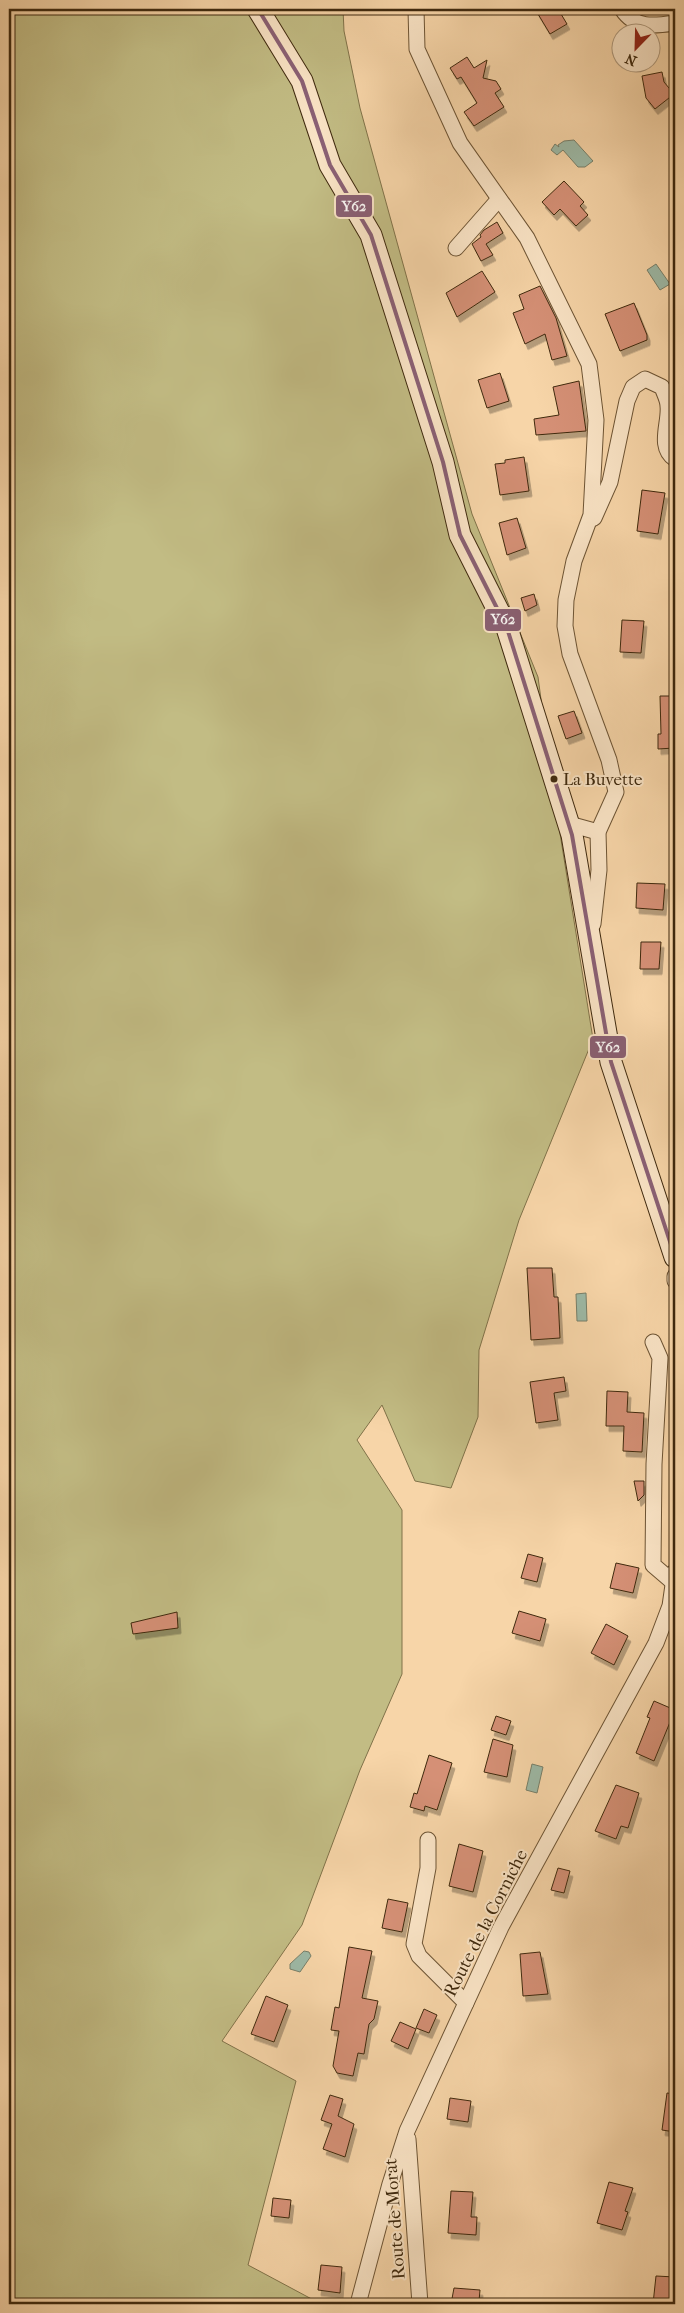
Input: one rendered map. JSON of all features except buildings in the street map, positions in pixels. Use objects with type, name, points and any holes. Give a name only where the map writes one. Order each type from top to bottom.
[{"type":"main road","points":[[258,9],[302,81],[330,165],[371,235],[443,462],[460,535],[507,628],[569,824],[612,1062],[675,1257]]},
{"type":"street","points":[[416,9],[417,49],[460,143],[527,238],[589,364],[596,420],[591,515],[574,560],[566,600],[565,626],[570,654],[609,760],[616,792],[598,832],[599,870],[591,940]]},
{"type":"street","points":[[622,9],[627,17],[645,26],[675,23]]},
{"type":"street","points":[[456,248],[500,199]]},
{"type":"street","points":[[585,530],[595,517],[610,482],[627,401],[633,387],[645,379],[662,387],[669,405],[665,445],[675,459]]},
{"type":"street","points":[[569,824],[598,832]]},
{"type":"street","points":[[675,1276],[675,1281]]},
{"type":"street","points":[[653,1342],[660,1358],[654,1464],[653,1565],[674,1577]]},
{"type":"street","name":"Route de la Corniche","points":[[358,2304],[390,2184],[407,2131],[502,1927],[656,1643],[670,1606],[674,1577]]},
{"type":"street","points":[[428,1840],[428,1868],[414,1944],[419,1956],[466,2004]]},
{"type":"street","name":"Route de Morat","points":[[407,2131],[420,2304]]},
{"type":"shaded area","points":[[9,9],[343,9],[344,31],[360,108],[472,514],[538,677],[554,796],[593,1039],[519,1220],[479,1350],[478,1417],[451,1488],[415,1481],[382,1405],[357,1440],[402,1510],[402,1674],[360,1770],[302,1925],[222,2041],[296,2081],[248,2265],[321,2304],[9,2304]]},
{"type":"shaded area","points":[[574,140],[593,161],[585,167],[578,167],[563,150],[557,155],[551,150],[555,144],[559,147],[558,145],[564,141]]},
{"type":"shaded area","points":[[656,264],[670,284],[660,290],[647,270]]},
{"type":"shaded area","points":[[586,1293],[587,1321],[577,1321],[576,1294]]},
{"type":"shaded area","points":[[532,1764],[543,1767],[537,1793],[526,1790]]},
{"type":"shaded area","points":[[304,1951],[309,1952],[311,1956],[300,1972],[290,1969],[290,1964]]},
{"type":"transit line","name":"Y62","points":[[258,9],[302,81],[330,165],[371,235],[443,462],[460,535],[507,628],[572,835],[611,1062],[675,1257]]},
{"type":"place","name":"La Buvette","points":[[554,779]]}]
